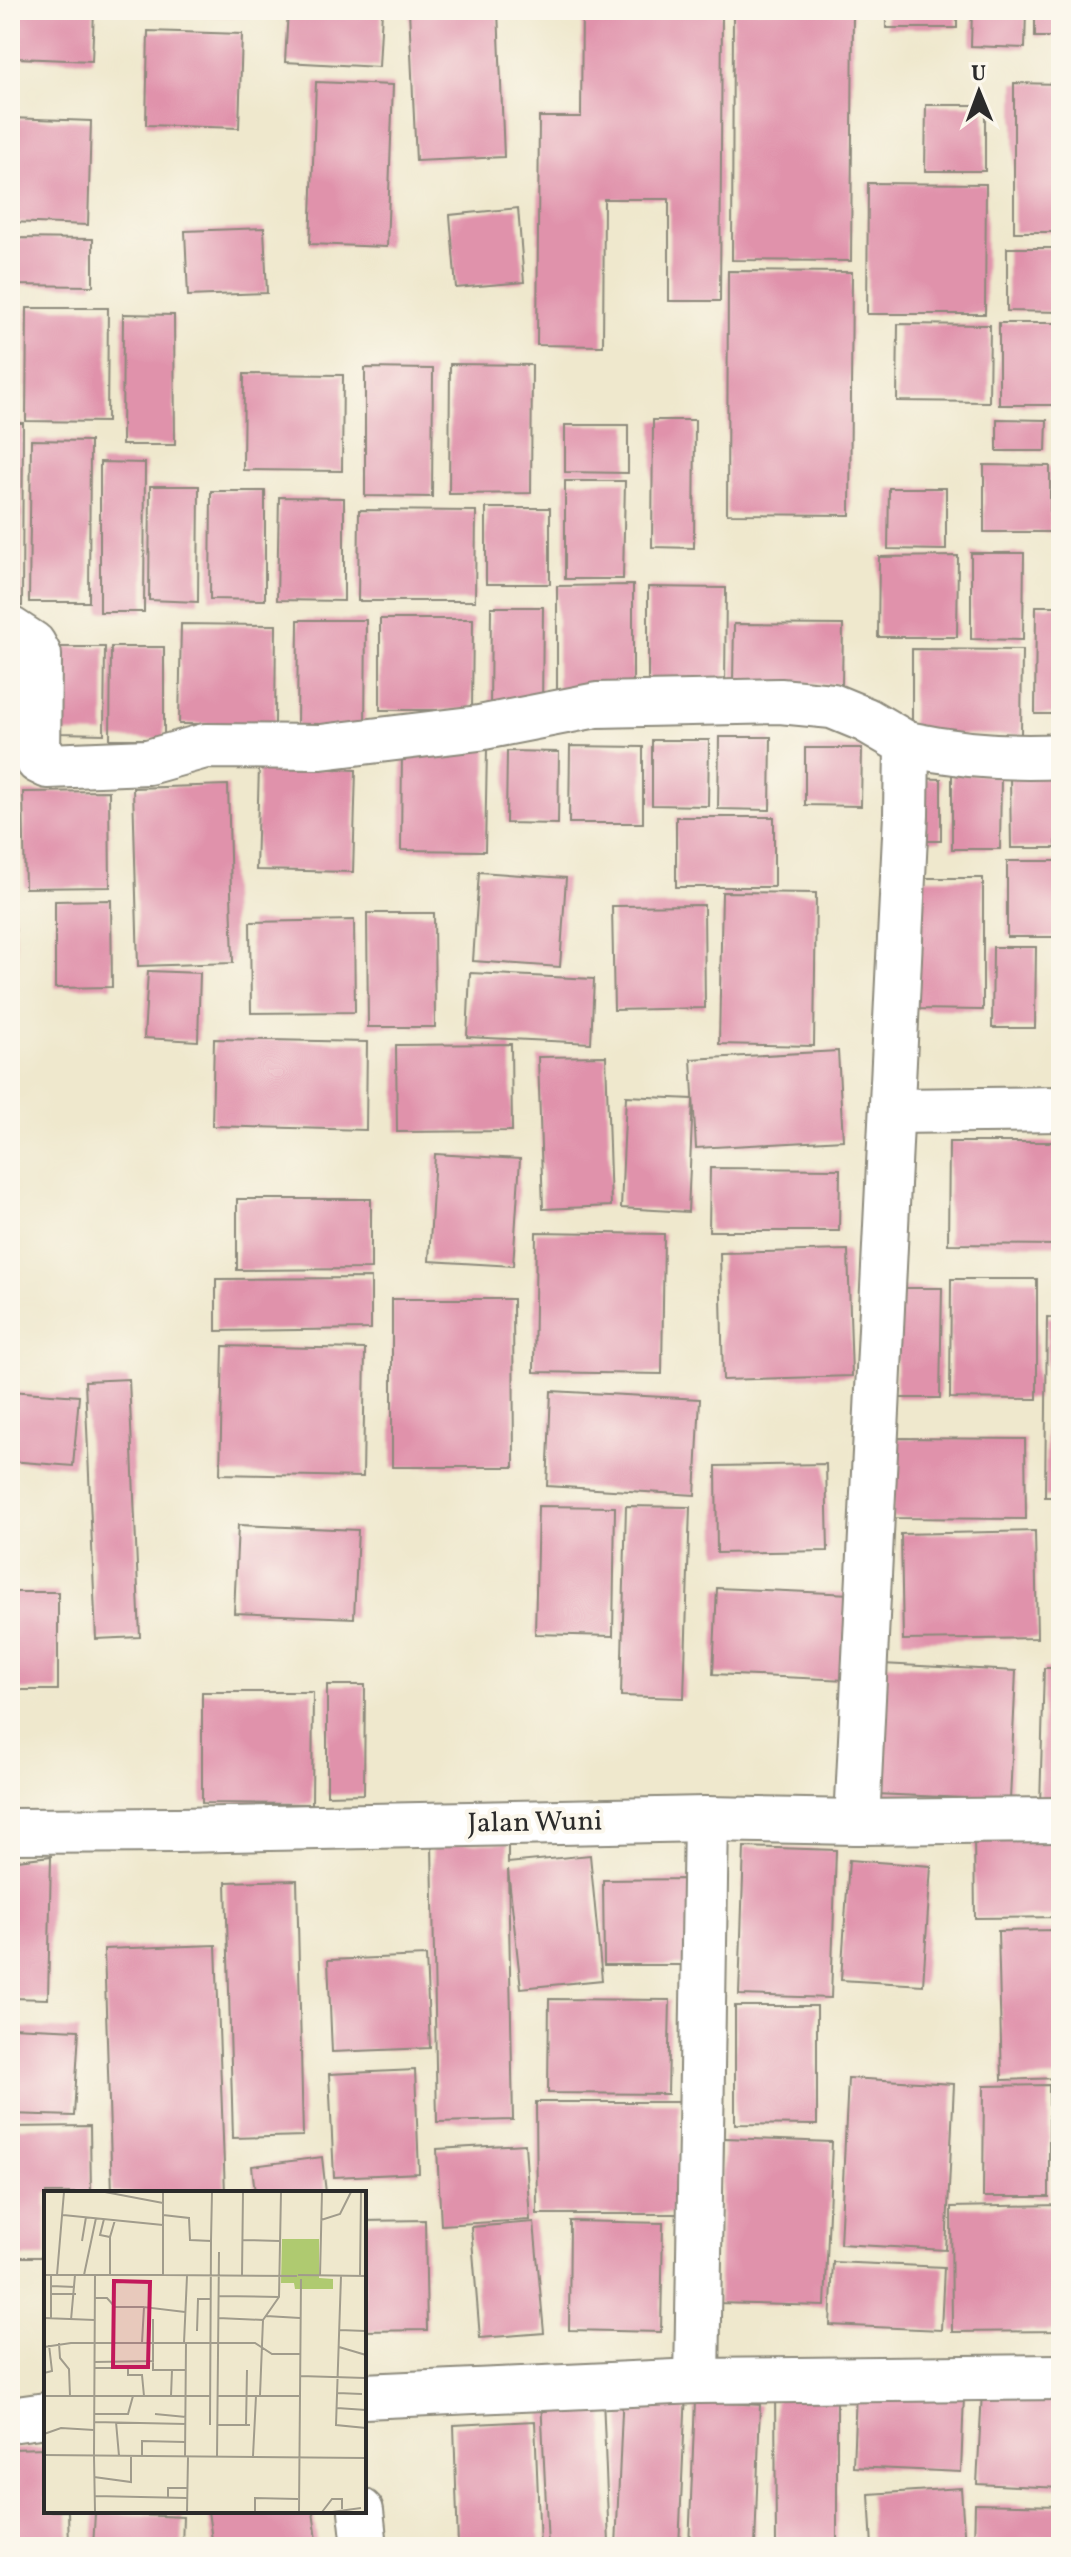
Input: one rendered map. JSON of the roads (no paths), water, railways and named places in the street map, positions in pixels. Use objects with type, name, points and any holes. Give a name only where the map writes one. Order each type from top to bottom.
[{"type":"street","points":[[10,629],[33,644],[39,655],[38,761],[48,766],[148,762],[205,746],[321,747],[479,728],[597,705],[780,701],[832,706],[866,720],[907,744],[950,753],[1022,758],[1061,756]]},
{"type":"street","points":[[857,1822],[907,744]]},
{"type":"street","points":[[892,1111],[1061,1109]]},
{"type":"street","points":[[697,2381],[706,1819]]},
{"type":"street","name":"Jalan Wuni","points":[[10,1831],[706,1819],[857,1822],[1061,1820]]},
{"type":"street","points":[[366,2396],[697,2381],[1061,2377]]},
{"type":"street","points":[[10,2420],[44,2415]]},
{"type":"street","points":[[361,2513],[365,2547]]}]
